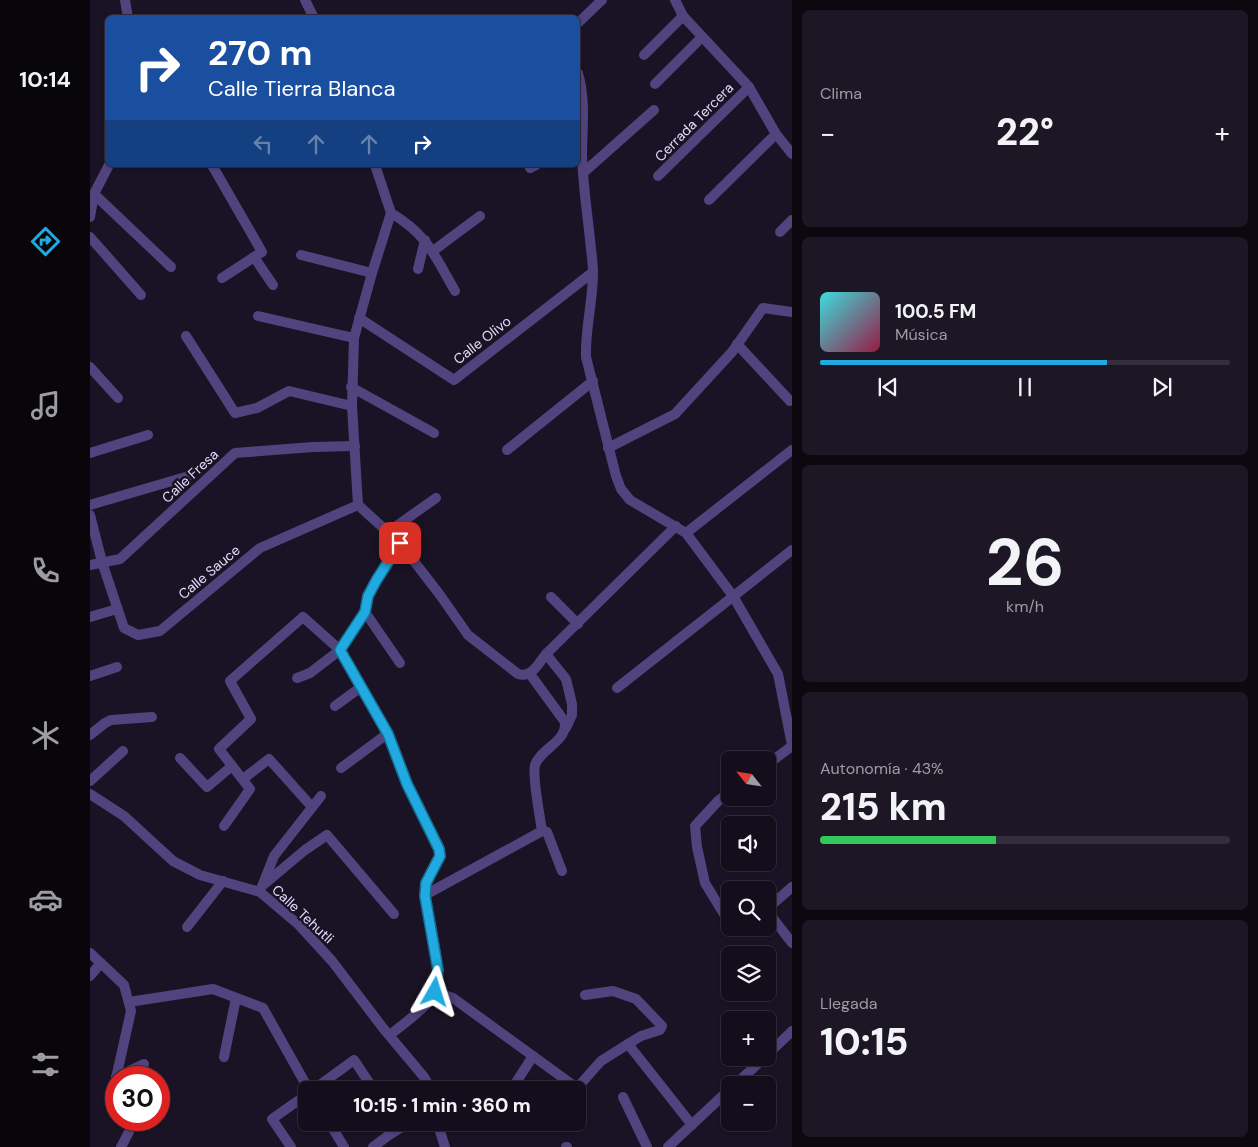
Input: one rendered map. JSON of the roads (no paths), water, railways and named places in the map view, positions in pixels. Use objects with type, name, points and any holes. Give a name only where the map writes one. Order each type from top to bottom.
[{"type":"street","points":[[126,0],[128,15]]},
{"type":"street","points":[[305,0],[312,15]]},
{"type":"street","points":[[580,21],[602,0]]},
{"type":"street","points":[[674,0],[683,16],[749,87],[776,134],[792,154]]},
{"type":"street","points":[[644,55],[683,16]]},
{"type":"street","points":[[655,84],[702,37]]},
{"type":"street","points":[[580,80],[584,111],[580,138],[593,272],[592,299],[585,341],[586,356],[618,483],[630,500],[686,533],[733,596],[778,674],[792,746],[776,758]]},
{"type":"street","name":"Cerrada Tercera","points":[[658,176],[749,87]]},
{"type":"street","points":[[583,173],[654,110]]},
{"type":"street","points":[[709,200],[776,134]]},
{"type":"street","points":[[90,216],[94,194],[108,167]]},
{"type":"street","points":[[213,167],[273,285]]},
{"type":"street","points":[[378,167],[391,213],[354,338],[352,406],[358,505],[400,543],[468,635],[518,674],[525,676],[530,674],[546,654],[676,526]]},
{"type":"street","points":[[94,194],[171,267]]},
{"type":"street","points":[[391,213],[406,221],[425,240],[455,291]]},
{"type":"street","points":[[433,251],[480,216]]},
{"type":"street","points":[[780,232],[792,220]]},
{"type":"street","points":[[90,237],[141,295]]},
{"type":"street","points":[[418,269],[425,240]]},
{"type":"street","points":[[222,278],[258,254]]},
{"type":"street","points":[[301,255],[372,273]]},
{"type":"street","name":"Calle Olivo","points":[[359,318],[454,380],[593,272]]},
{"type":"street","points":[[608,448],[675,414],[737,344],[762,308],[792,312]]},
{"type":"street","points":[[258,316],[354,338]]},
{"type":"street","points":[[186,336],[235,413],[257,408],[289,391],[352,406]]},
{"type":"street","points":[[737,344],[790,401]]},
{"type":"street","points":[[90,367],[118,398]]},
{"type":"street","points":[[508,450],[593,381]]},
{"type":"street","points":[[352,386],[434,433]]},
{"type":"street","points":[[90,453],[148,435]]},
{"type":"street","name":"Calle Fresa","points":[[90,565],[120,559],[236,453],[355,446]]},
{"type":"street","points":[[686,533],[792,450]]},
{"type":"street","points":[[90,506],[189,476]]},
{"type":"street","points":[[388,532],[436,498]]},
{"type":"street","name":"Calle Sauce","points":[[90,515],[102,562],[124,628],[138,635],[160,631],[260,548],[358,505]]},
{"type":"street","points":[[297,678],[310,673],[340,650],[365,612],[368,596],[400,543]]},
{"type":"street","points":[[618,688],[792,550]]},
{"type":"street","points":[[551,597],[578,624]]},
{"type":"street","points":[[90,617],[117,609]]},
{"type":"street","points":[[365,612],[400,663]]},
{"type":"street","points":[[224,826],[250,789],[219,749],[251,719],[230,682],[303,617],[340,650],[388,734],[407,784],[439,849],[440,856],[426,883],[425,896],[438,970],[435,992],[422,1008],[390,1035]]},
{"type":"street","points":[[542,831],[534,769],[540,755],[563,735],[572,715],[566,679],[546,654]]},
{"type":"street","points":[[90,676],[117,667]]},
{"type":"street","points":[[530,674],[565,722],[566,728]]},
{"type":"street","points":[[336,706],[361,687]]},
{"type":"street","points":[[90,735],[112,720],[152,717]]},
{"type":"street","points":[[341,768],[388,734]]},
{"type":"street","points":[[90,781],[123,751]]},
{"type":"street","points":[[180,758],[207,787],[232,766]]},
{"type":"street","points":[[243,780],[269,759],[312,807]]},
{"type":"street","name":"Calle Tehutli","points":[[90,794],[124,816],[173,861],[200,875],[261,889],[299,925],[332,961],[426,1081]]},
{"type":"street","points":[[261,889],[274,856],[321,796]]},
{"type":"street","points":[[721,799],[695,826],[697,847],[705,883],[721,909]]},
{"type":"street","points":[[425,896],[542,831],[547,832],[562,871]]},
{"type":"street","points":[[261,889],[305,850],[327,835],[394,914]]},
{"type":"street","points":[[187,927],[223,881]]},
{"type":"street","points":[[776,902],[792,887]]},
{"type":"street","points":[[776,921],[792,943]]},
{"type":"street","points":[[90,953],[124,986],[129,1002],[131,1011],[119,1066]]},
{"type":"street","points":[[90,976],[101,963]]},
{"type":"street","points":[[129,1002],[213,989],[264,1008],[306,1081]]},
{"type":"street","points":[[435,992],[453,998],[577,1088],[601,1061],[641,1036],[660,1030],[662,1026],[636,999],[613,991],[585,995]]},
{"type":"street","points":[[224,1057],[236,998]]},
{"type":"street","points":[[776,1046],[792,1031]]},
{"type":"street","points":[[628,1044],[692,1125]]},
{"type":"street","points":[[517,1081],[533,1056]]},
{"type":"street","points":[[324,1081],[354,1060],[368,1081]]},
{"type":"street","points":[[140,1066],[144,1064]]},
{"type":"street","points":[[744,1076],[755,1066]]},
{"type":"street","points":[[623,1097],[647,1147]]},
{"type":"street","points":[[668,1147],[721,1098]]},
{"type":"street","points":[[291,1147],[272,1119],[298,1101]]},
{"type":"street","points":[[122,1147],[130,1131]]},
{"type":"street","points":[[334,1131],[344,1147]]},
{"type":"street","points":[[373,1147],[393,1131]]},
{"type":"street","points":[[440,1131],[445,1147]]}]
